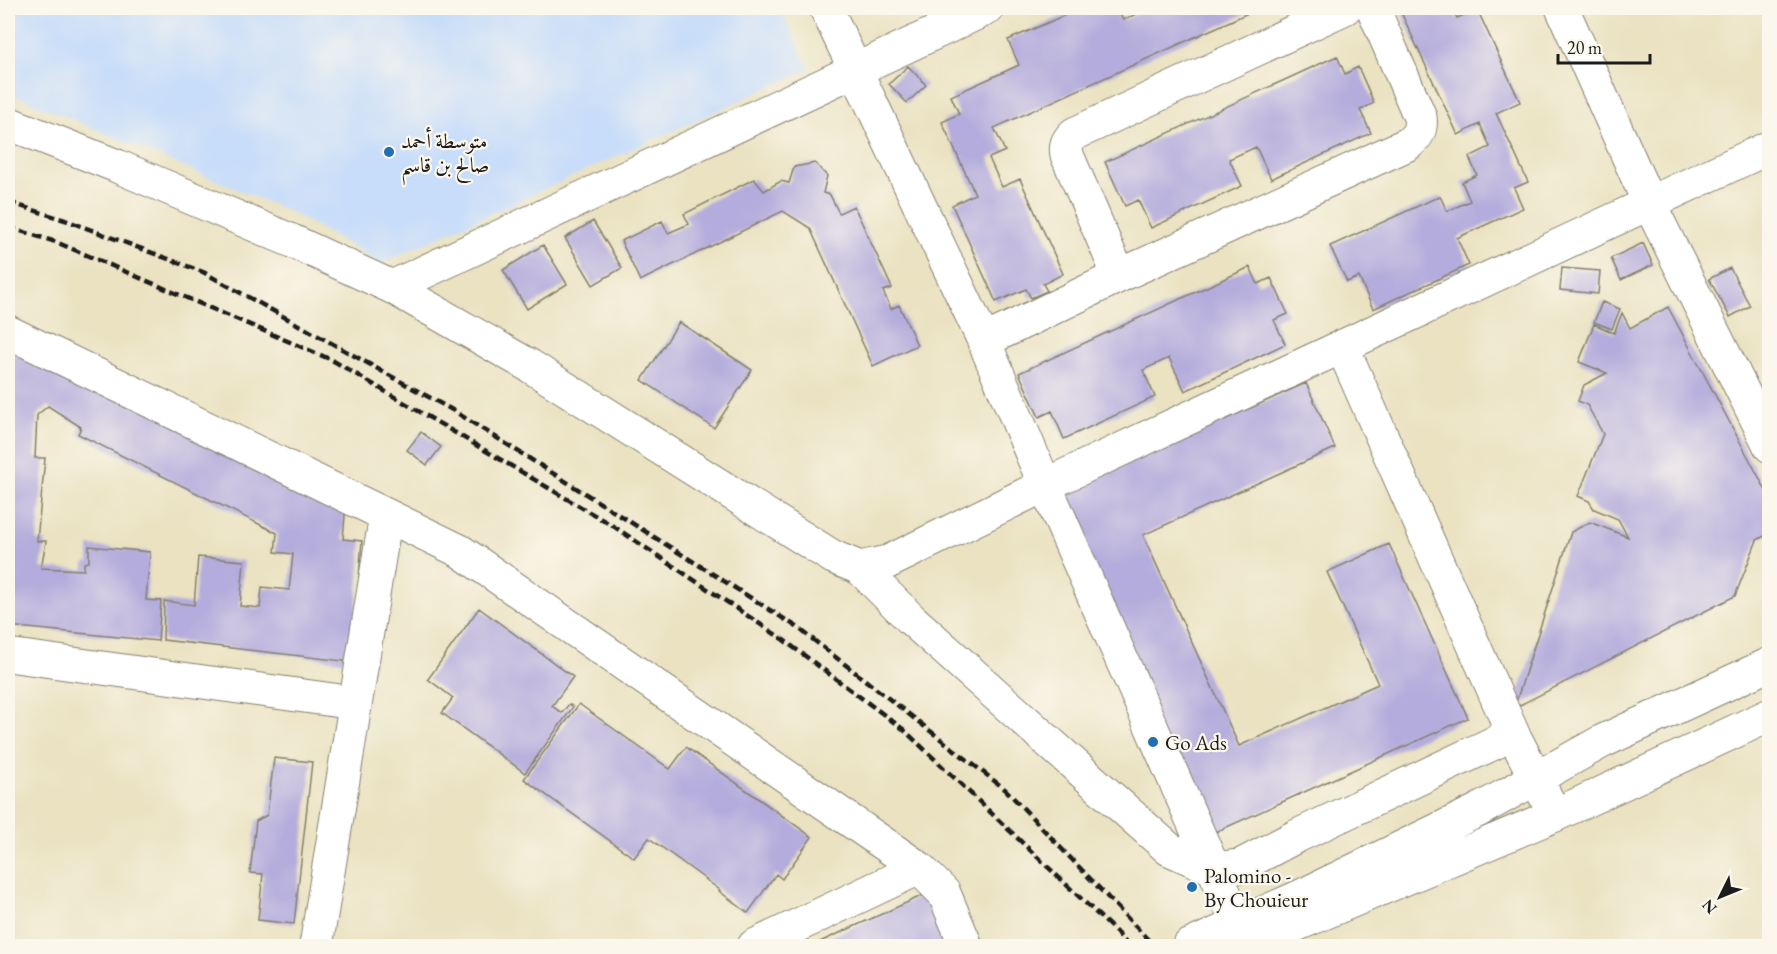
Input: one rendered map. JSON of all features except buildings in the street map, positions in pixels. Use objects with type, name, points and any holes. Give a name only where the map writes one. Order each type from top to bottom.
[{"type":"street","points":[[826,8],[984,341],[1241,935]]},
{"type":"street","points":[[392,287],[988,8]]},
{"type":"street","points":[[1119,276],[1067,155],[1066,142],[1074,134],[1345,8]]},
{"type":"street","points":[[984,341],[1119,276],[1408,144],[1415,138],[1421,125],[1420,117],[1373,8]]},
{"type":"street","points":[[1562,8],[1649,203],[1770,446]]},
{"type":"street","points":[[8,123],[117,166],[292,241],[392,287],[530,366],[833,557],[861,568],[911,619],[1168,849],[1214,869],[1240,866],[1295,837],[1514,734]]},
{"type":"street","points":[[861,568],[888,562],[1046,485],[1770,147]]},
{"type":"street","points":[[8,332],[460,551],[919,868],[944,893],[966,946]]},
{"type":"street","points":[[1342,346],[1514,734],[1555,816]]},
{"type":"street","points":[[316,946],[386,515]]},
{"type":"street","points":[[8,655],[355,703]]},
{"type":"street","points":[[1241,935],[1299,897],[1478,811],[1603,741],[1770,664]]},
{"type":"street","points":[[1189,946],[1241,935],[1555,816],[1770,715]]},
{"type":"street","points":[[754,946],[919,868]]},
{"type":"shaded area","name":"متوسطة أحمد صالح بن قاسم","points":[[8,8],[780,8],[809,69],[382,263],[290,212],[8,92]]},
{"type":"railway","points":[[8,202],[65,220],[203,272],[454,411],[797,627],[1006,790],[1154,946]]},
{"type":"railway","points":[[8,227],[56,242],[332,360],[613,526],[781,638],[903,729],[1129,946]]},
{"type":"place","name":"متوسطة أحمد صالح بن قاسم","points":[[389,152]]},
{"type":"place","name":"Go Ads","points":[[1153,742]]},
{"type":"place","name":"Palomino - By Chouieur","points":[[1192,887]]}]
